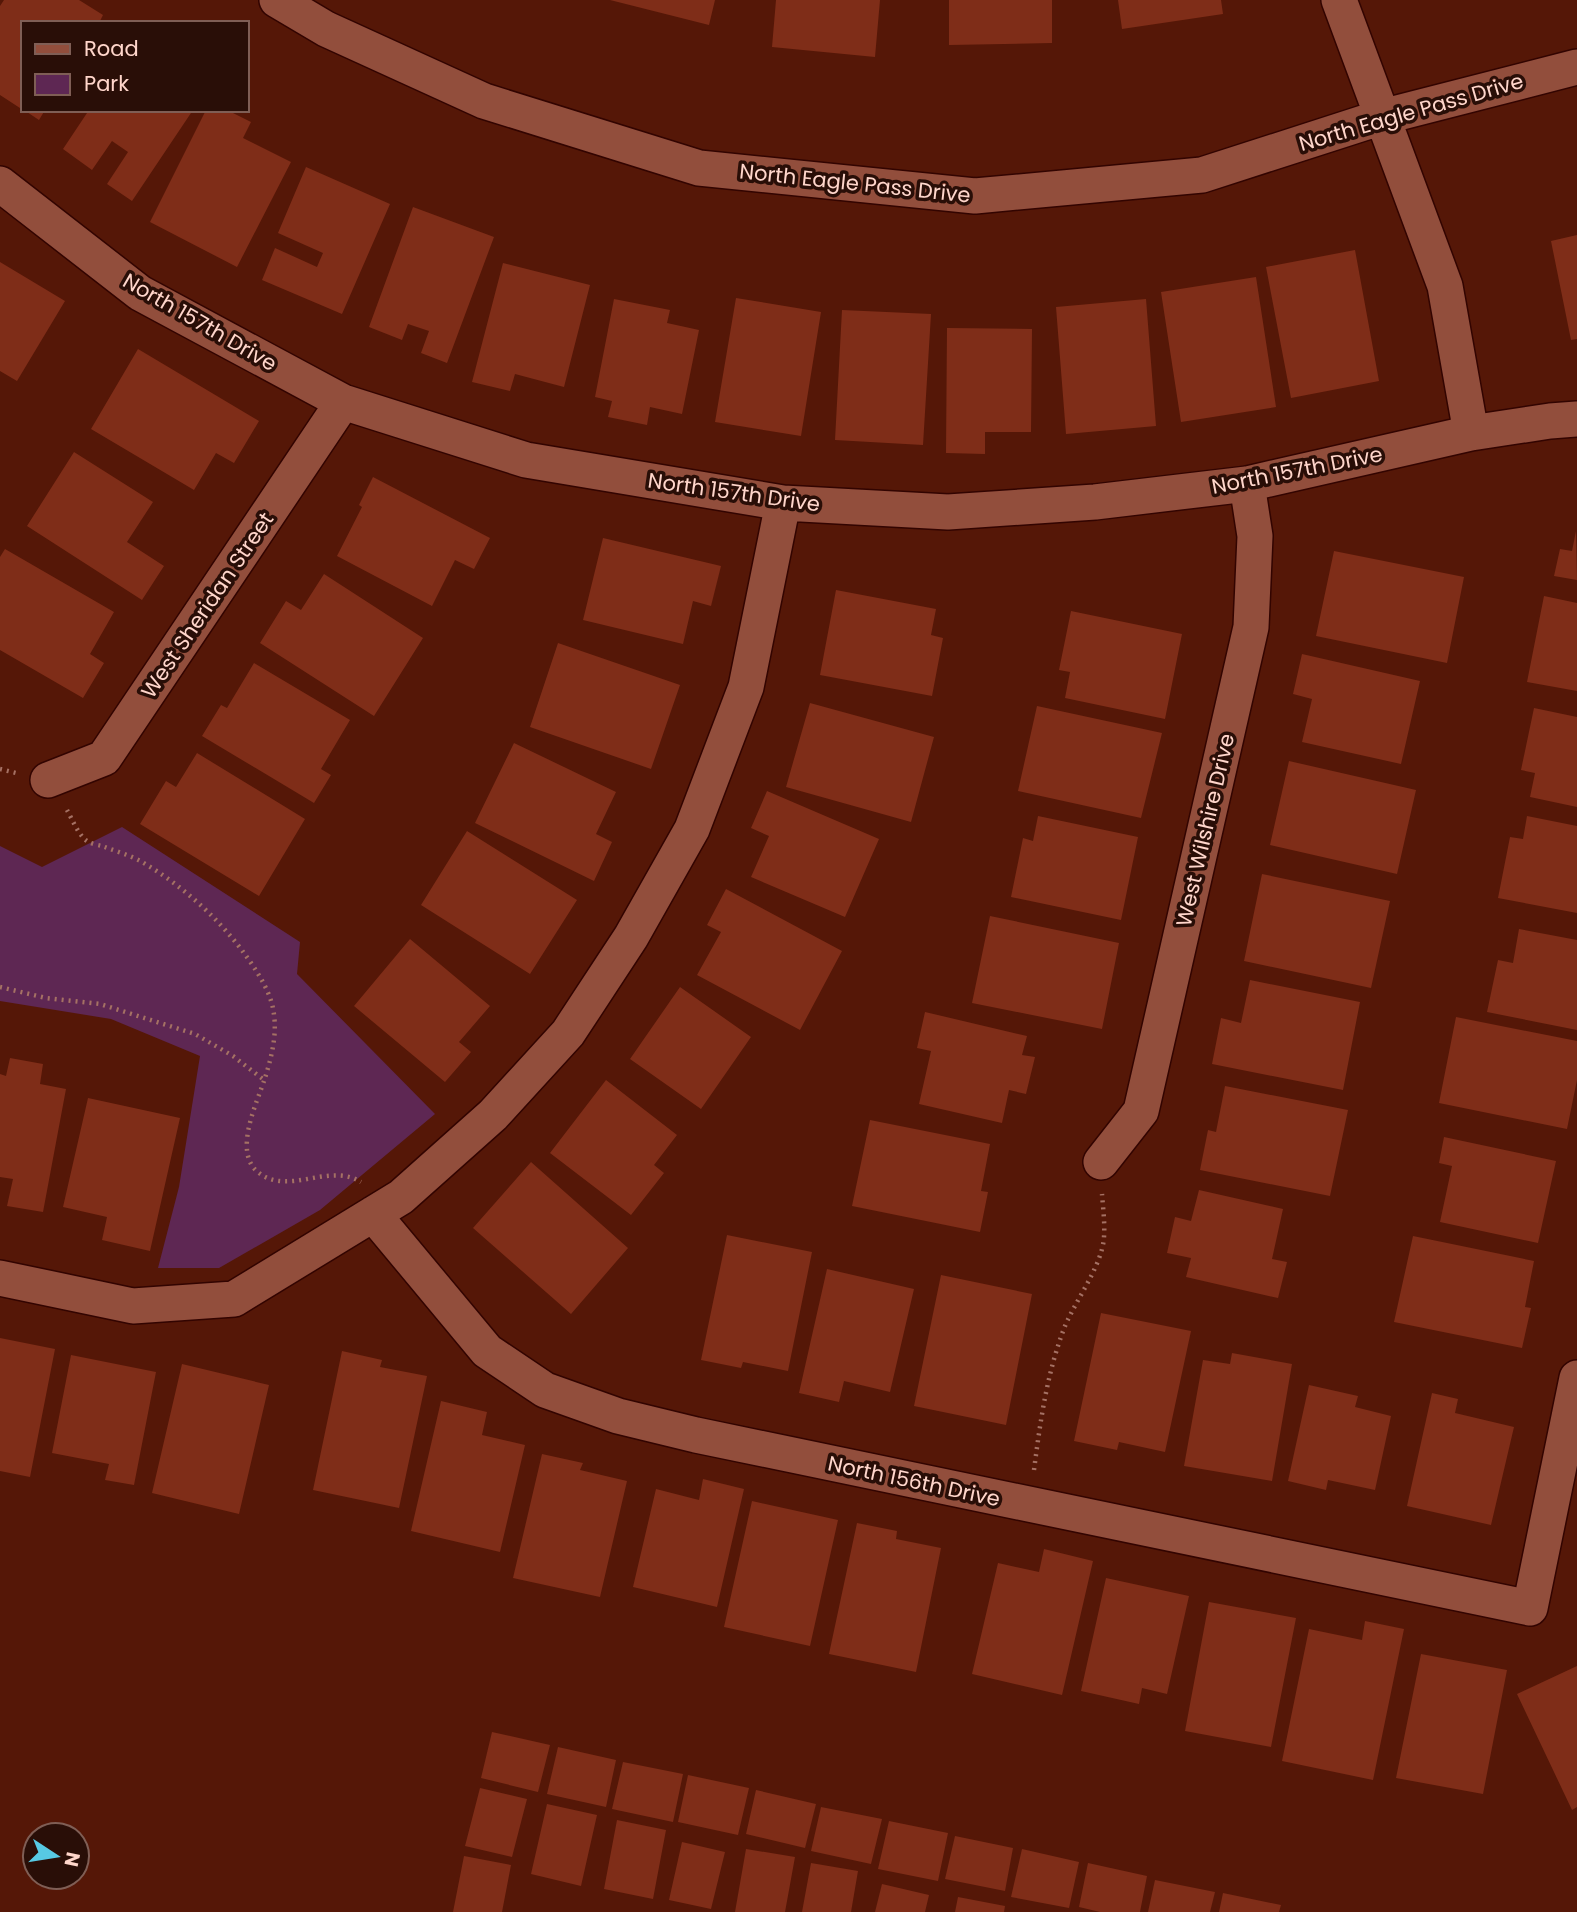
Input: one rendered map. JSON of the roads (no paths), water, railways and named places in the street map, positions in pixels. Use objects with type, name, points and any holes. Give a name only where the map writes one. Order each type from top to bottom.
[{"type":"street","name":"North Eagle Pass Drive","points":[[277,0],[326,29],[484,101],[699,168],[975,196],[1202,175],[1382,117],[1577,67]]},
{"type":"street","points":[[1339,0],[1445,286],[1471,433]]},
{"type":"street","name":"North 157th Drive","points":[[0,184],[140,293],[343,402],[526,460],[783,503],[948,512],[1095,502],[1247,484],[1471,433],[1577,419]]},
{"type":"street","name":"West Sheridan Street","points":[[48,780],[104,758],[343,402]]},
{"type":"street","name":"West Wilshire Drive","points":[[1101,1162],[1141,1111],[1251,627],[1255,536],[1247,484]]},
{"type":"street","points":[[0,1278],[133,1306],[234,1299],[386,1206],[493,1115],[568,1033],[631,937],[692,829],[746,687],[783,503]]},
{"type":"street","name":"North 156th Drive","points":[[386,1206],[486,1351],[545,1390],[618,1416],[696,1436],[1530,1608],[1577,1378]]}]
